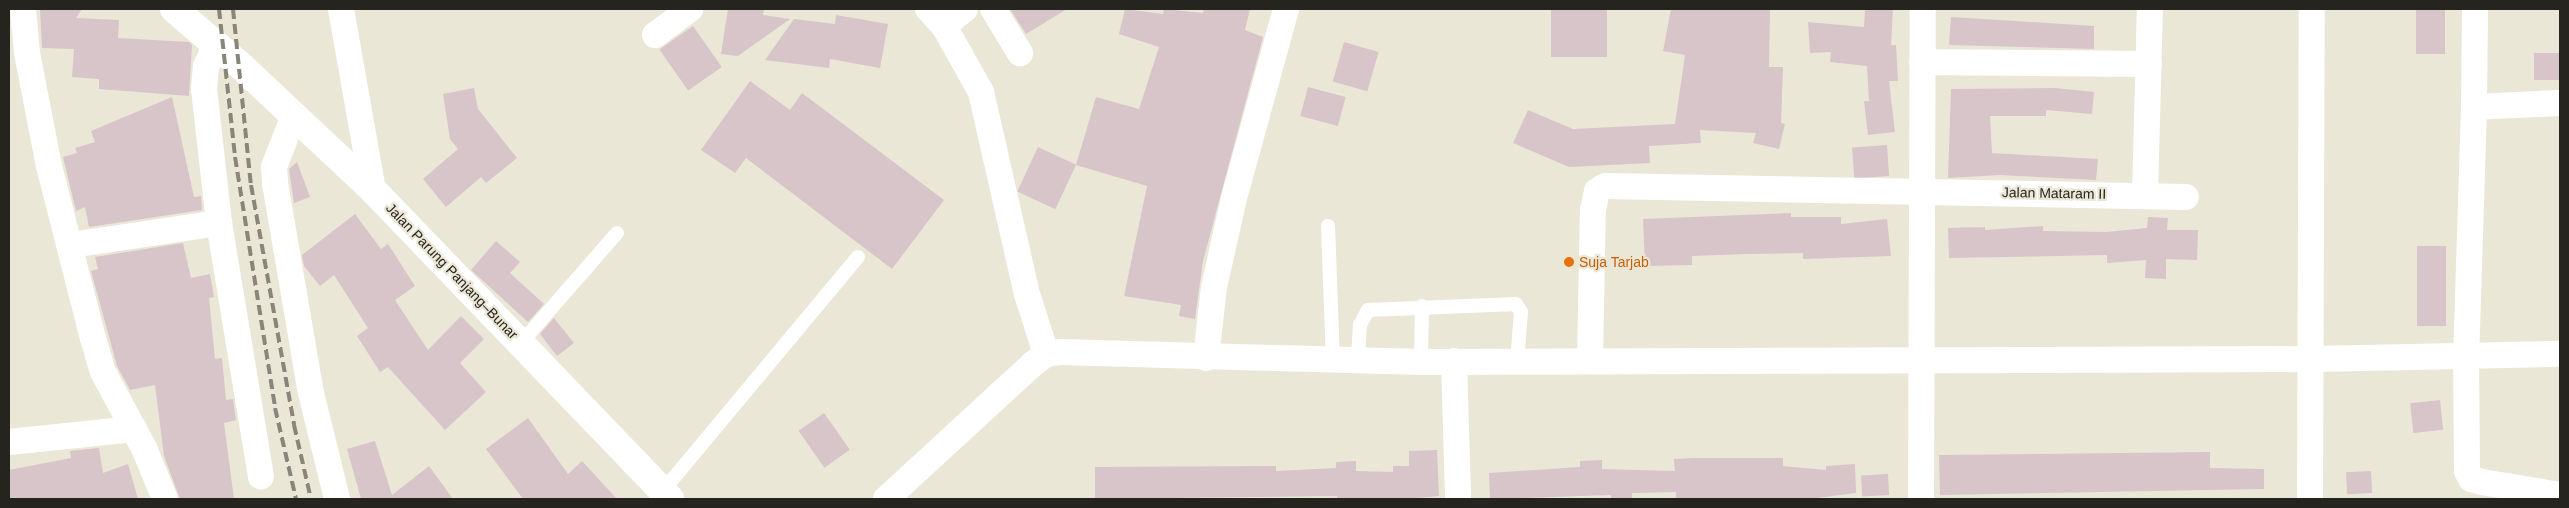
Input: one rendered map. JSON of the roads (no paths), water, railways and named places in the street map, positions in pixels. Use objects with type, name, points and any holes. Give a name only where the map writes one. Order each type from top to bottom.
[{"type":"main road","name":"Jalan Parung Panjang–Bunar","points":[[174,9],[220,48],[293,118],[373,190],[666,495]]},
{"type":"street","points":[[23,9],[27,53],[46,149],[103,372],[134,429],[165,499]]},
{"type":"street","points":[[341,9],[373,190]]},
{"type":"street","points":[[655,35],[690,9]]},
{"type":"street","points":[[965,9],[931,13],[981,92],[1027,294],[1046,354]]},
{"type":"street","points":[[993,9],[1020,53]]},
{"type":"street","points":[[1206,358],[1214,287],[1234,198],[1286,9]]},
{"type":"street","points":[[1922,499],[1923,9]]},
{"type":"street","points":[[2145,196],[2150,9]]},
{"type":"street","points":[[2310,499],[2313,359],[2312,9]]},
{"type":"street","points":[[2475,9],[2474,107],[2466,355],[2471,479],[2560,495]]},
{"type":"street","points":[[220,48],[203,78],[219,223],[261,477]]},
{"type":"street","points":[[1922,62],[2149,64]]},
{"type":"street","points":[[2474,107],[2560,103]]},
{"type":"street","points":[[293,118],[274,167],[275,183],[311,394],[337,499]]},
{"type":"street","name":"Jalan Mataram II","points":[[1590,360],[1594,210],[1597,191],[1605,186],[1922,190],[2186,197]]},
{"type":"street","points":[[72,245],[219,223]]},
{"type":"street","points":[[886,499],[1046,354],[1420,362],[2313,359],[2560,354]]},
{"type":"street","points":[[1454,361],[1458,499]]},
{"type":"street","points":[[9,442],[134,429]]},
{"type":"lane","points":[[1328,226],[1333,360]]},
{"type":"lane","points":[[521,342],[617,233]]},
{"type":"lane","points":[[666,495],[858,257]]},
{"type":"lane","points":[[1358,360],[1360,325],[1368,310],[1422,306],[1516,304],[1521,312],[1517,362]]},
{"type":"lane","points":[[1420,362],[1422,306]]},
{"type":"railway","points":[[219,9],[235,157],[275,408],[296,499]]},
{"type":"railway","points":[[233,9],[251,185],[294,425],[311,499]]},
{"type":"place","name":"Suja Tarjab","points":[[1569,262]]}]
